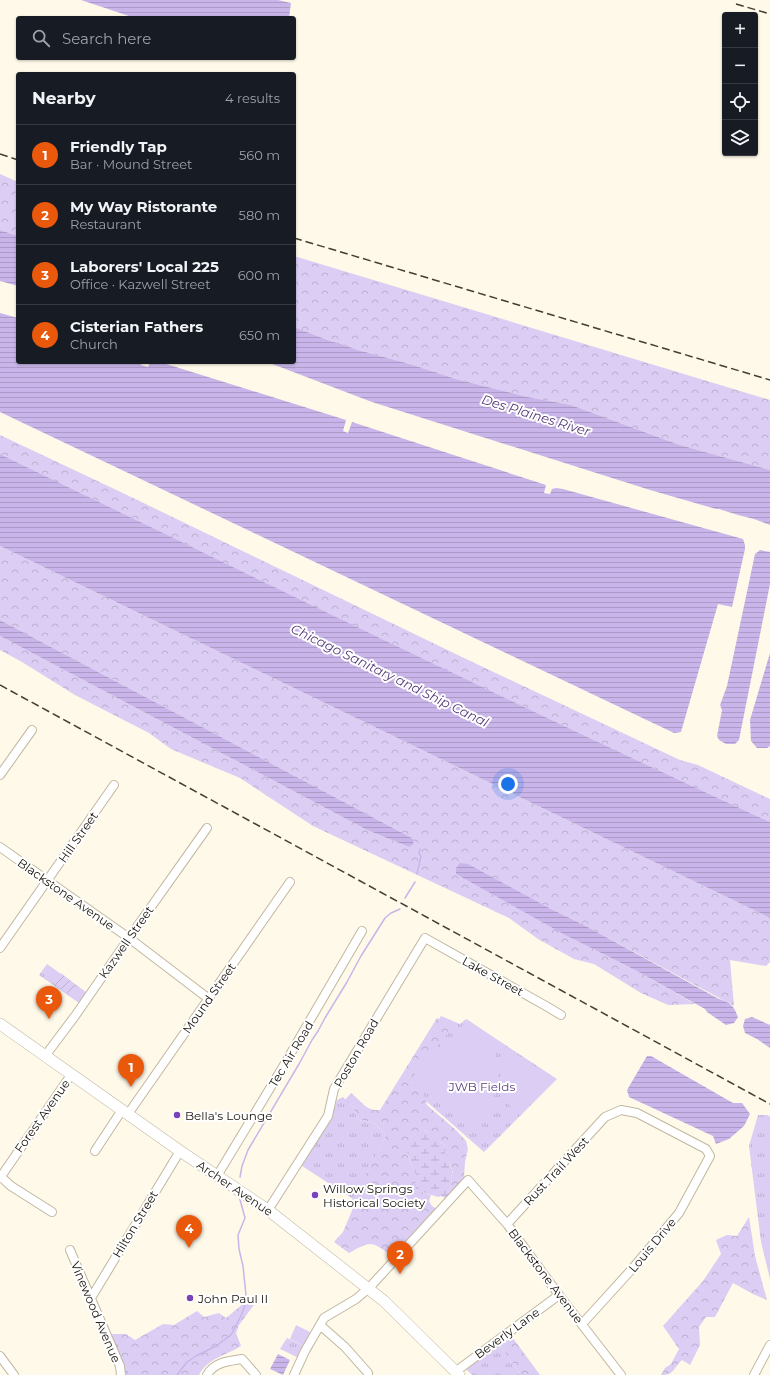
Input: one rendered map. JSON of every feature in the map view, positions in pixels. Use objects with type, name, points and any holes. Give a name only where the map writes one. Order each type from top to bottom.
[{"type":"main road","name":"Archer Avenue","points":[[0,1024],[180,1151],[268,1210],[369,1288],[422,1337],[457,1374]]},
{"type":"street","points":[[0,775],[32,730]]},
{"type":"street","name":"Hill Street","points":[[0,948],[114,785]]},
{"type":"street","name":"Kazwell Street","points":[[45,1056],[75,1016],[207,828]]},
{"type":"street","name":"Blackstone Avenue","points":[[0,847],[46,881],[129,938],[208,999]]},
{"type":"street","name":"Mound Street","points":[[95,1151],[208,999],[290,882]]},
{"type":"street","name":"Tec Air Road","points":[[217,1176],[285,1064],[362,931]]},
{"type":"street","name":"Lake Street","points":[[425,938],[561,1015]]},
{"type":"street","name":"Poston Road","points":[[268,1210],[328,1116],[334,1089],[425,938]]},
{"type":"street","name":"Forest Avenue","points":[[0,1177],[71,1075]]},
{"type":"street","name":"Louis Drive","points":[[582,1324],[632,1269],[679,1213],[710,1156],[706,1149],[637,1113],[621,1110],[605,1117]]},
{"type":"street","name":"Rust Trail West","points":[[507,1224],[605,1117]]},
{"type":"street","name":"Hilton Street","points":[[91,1298],[180,1151]]},
{"type":"street","points":[[0,1177],[52,1212]]},
{"type":"street","name":"Blackstone Avenue","points":[[369,1288],[468,1180],[507,1224],[559,1296],[621,1375]]},
{"type":"street","name":"Vinewood Avenue","points":[[70,1250],[120,1366],[121,1375]]},
{"type":"street","points":[[294,1375],[305,1350],[324,1318],[356,1299],[369,1288]]},
{"type":"street","name":"Beverly Lane","points":[[457,1374],[559,1296]]},
{"type":"street","points":[[320,1325],[345,1347],[368,1373],[368,1375]]},
{"type":"street","points":[[754,1375],[770,1345]]},
{"type":"street","points":[[0,1356],[14,1375]]},
{"type":"street","points":[[207,1375],[214,1366],[228,1361],[242,1359],[256,1375]]},
{"type":"green space","points":[[0,174],[16,181],[16,235],[0,230]]},
{"type":"green space","points":[[296,257],[770,400],[770,470],[680,445],[571,405],[528,397],[456,379],[333,342],[296,328]]},
{"type":"green space","points":[[0,435],[464,658],[680,760],[698,765],[770,799],[770,822],[480,686],[0,454]]},
{"type":"green space","points":[[0,546],[770,918],[770,962],[766,966],[730,960],[734,1006],[586,926],[549,908],[569,937],[635,970],[695,1004],[668,1005],[641,993],[594,964],[574,959],[538,939],[509,918],[313,826],[240,778],[171,749],[149,733],[75,695],[0,650],[0,636],[367,830],[409,847],[413,845],[414,840],[0,620]]},
{"type":"green space","points":[[47,964],[86,992],[79,1003],[39,975]]},
{"type":"green space","points":[[61,973],[76,985],[69,994],[54,983]]},
{"type":"green space","name":"JWB Fields","points":[[441,1016],[460,1024],[466,1019],[557,1079],[484,1152],[403,1081]]},
{"type":"green space","points":[[437,1018],[444,1021],[451,1029],[414,1075],[416,1086],[424,1095],[427,1105],[456,1130],[466,1141],[468,1149],[464,1177],[449,1195],[453,1172],[445,1154],[446,1149],[444,1145],[431,1133],[424,1130],[406,1151],[416,1176],[416,1190],[431,1195],[429,1201],[432,1206],[437,1209],[392,1256],[380,1247],[371,1244],[362,1246],[349,1253],[334,1242],[343,1232],[354,1206],[350,1203],[385,1138],[384,1133],[373,1122],[358,1120],[353,1107],[345,1100],[351,1093],[367,1107],[380,1110]]},
{"type":"green space","points":[[468,1020],[488,1034],[495,1053],[498,1069],[498,1084],[489,1112],[480,1125],[419,1081],[418,1071]]},
{"type":"green space","points":[[508,1051],[513,1052],[550,1076],[550,1081],[520,1116],[499,1094],[502,1061]]},
{"type":"green space","points":[[343,1097],[353,1107],[358,1120],[373,1122],[384,1133],[385,1138],[353,1199],[302,1166],[335,1107],[337,1100]]},
{"type":"green space","points":[[758,1115],[768,1115],[770,1117],[770,1279],[761,1242],[749,1146]]},
{"type":"green space","points":[[423,1130],[432,1133],[432,1135],[437,1137],[446,1149],[445,1154],[449,1157],[450,1166],[453,1170],[449,1195],[445,1198],[416,1190],[416,1176],[405,1148],[409,1139],[414,1134],[419,1134]]},
{"type":"green space","points":[[749,1217],[755,1256],[767,1300],[733,1283],[715,1317],[706,1317],[699,1327],[700,1345],[690,1365],[682,1360],[669,1374],[661,1375],[665,1368],[671,1364],[679,1349],[663,1326],[703,1281],[721,1254],[716,1240],[727,1235],[737,1236]]},
{"type":"green space","points":[[256,1293],[256,1302],[239,1325],[236,1333],[241,1346],[212,1361],[199,1375],[125,1375],[109,1334],[126,1334],[135,1340],[163,1324],[174,1325],[197,1311],[204,1317],[219,1313],[226,1318]]},
{"type":"green space","points":[[296,1325],[310,1332],[304,1346],[290,1339]]},
{"type":"green space","points":[[510,1334],[540,1375],[521,1375],[498,1343]]},
{"type":"green space","points":[[287,1338],[304,1346],[299,1358],[280,1349]]},
{"type":"green space","points":[[498,1343],[521,1375],[472,1375],[467,1370],[469,1365]]},
{"type":"water","points":[[81,0],[278,0],[291,3],[289,16],[129,16]]},
{"type":"water","points":[[0,230],[16,235],[16,285],[0,281]]},
{"type":"water","points":[[0,313],[16,317],[16,364],[141,364],[148,367],[149,364],[166,364],[346,420],[343,431],[348,433],[352,422],[546,485],[544,493],[550,494],[552,489],[556,488],[563,489],[743,539],[745,549],[732,607],[718,604],[681,732],[674,733],[0,412]]},
{"type":"water","name":"Des Plaines River","points":[[296,328],[333,342],[456,379],[528,397],[571,405],[680,445],[770,470],[770,525],[754,519],[650,490],[372,402],[272,364],[296,364]]},
{"type":"water","name":"Chicago Sanitary and Ship Canal","points":[[0,454],[480,686],[770,822],[770,918],[0,546]]},
{"type":"water","points":[[760,550],[770,552],[770,584],[739,740],[735,744],[726,744],[719,740],[717,736],[722,710],[720,705],[727,686],[755,554]]},
{"type":"water","points":[[0,620],[412,838],[414,840],[413,845],[409,847],[367,830],[0,636]]},
{"type":"water","points":[[770,653],[770,746],[767,748],[757,748],[751,741],[750,720]]},
{"type":"water","points":[[460,863],[468,864],[728,1003],[733,1007],[738,1017],[734,1023],[726,1025],[705,1009],[635,970],[569,937],[456,874],[456,868]]},
{"type":"water","points":[[752,1017],[770,1025],[770,1048],[745,1033],[743,1026],[745,1019]]},
{"type":"water","points":[[647,1056],[651,1056],[733,1103],[742,1103],[750,1114],[744,1126],[729,1139],[716,1144],[713,1136],[629,1097],[627,1090]]},
{"type":"water","points":[[278,1354],[290,1360],[283,1375],[270,1369]]},
{"type":"waterway","points":[[417,874],[421,856],[419,854],[420,849]]},
{"type":"waterway","points":[[405,898],[415,882]]},
{"type":"waterway","points":[[240,1177],[242,1166],[248,1150],[361,956],[385,918],[391,913],[400,909]]},
{"type":"waterway","points":[[177,1375],[187,1362],[216,1346],[231,1335],[245,1305],[246,1295],[238,1235],[245,1218],[239,1196]]},
{"type":"railway","points":[[736,4],[770,14]]},
{"type":"railway","points":[[0,154],[16,159]]},
{"type":"railway","points":[[296,239],[770,380]]},
{"type":"railway","points":[[0,685],[770,1104]]},
{"type":"place","name":"Laborers' Local 225","points":[[49,1019]]},
{"type":"place","name":"Friendly Tap","points":[[131,1087]]},
{"type":"place","name":"Bella's Lounge","points":[[177,1115]]},
{"type":"place","name":"Willow Springs Historical Society","points":[[315,1195]]},
{"type":"place","name":"Cisterian Fathers","points":[[189,1248]]},
{"type":"place","name":"My Way Ristorante","points":[[400,1274]]},
{"type":"place","name":"John Paul II","points":[[190,1298]]}]
